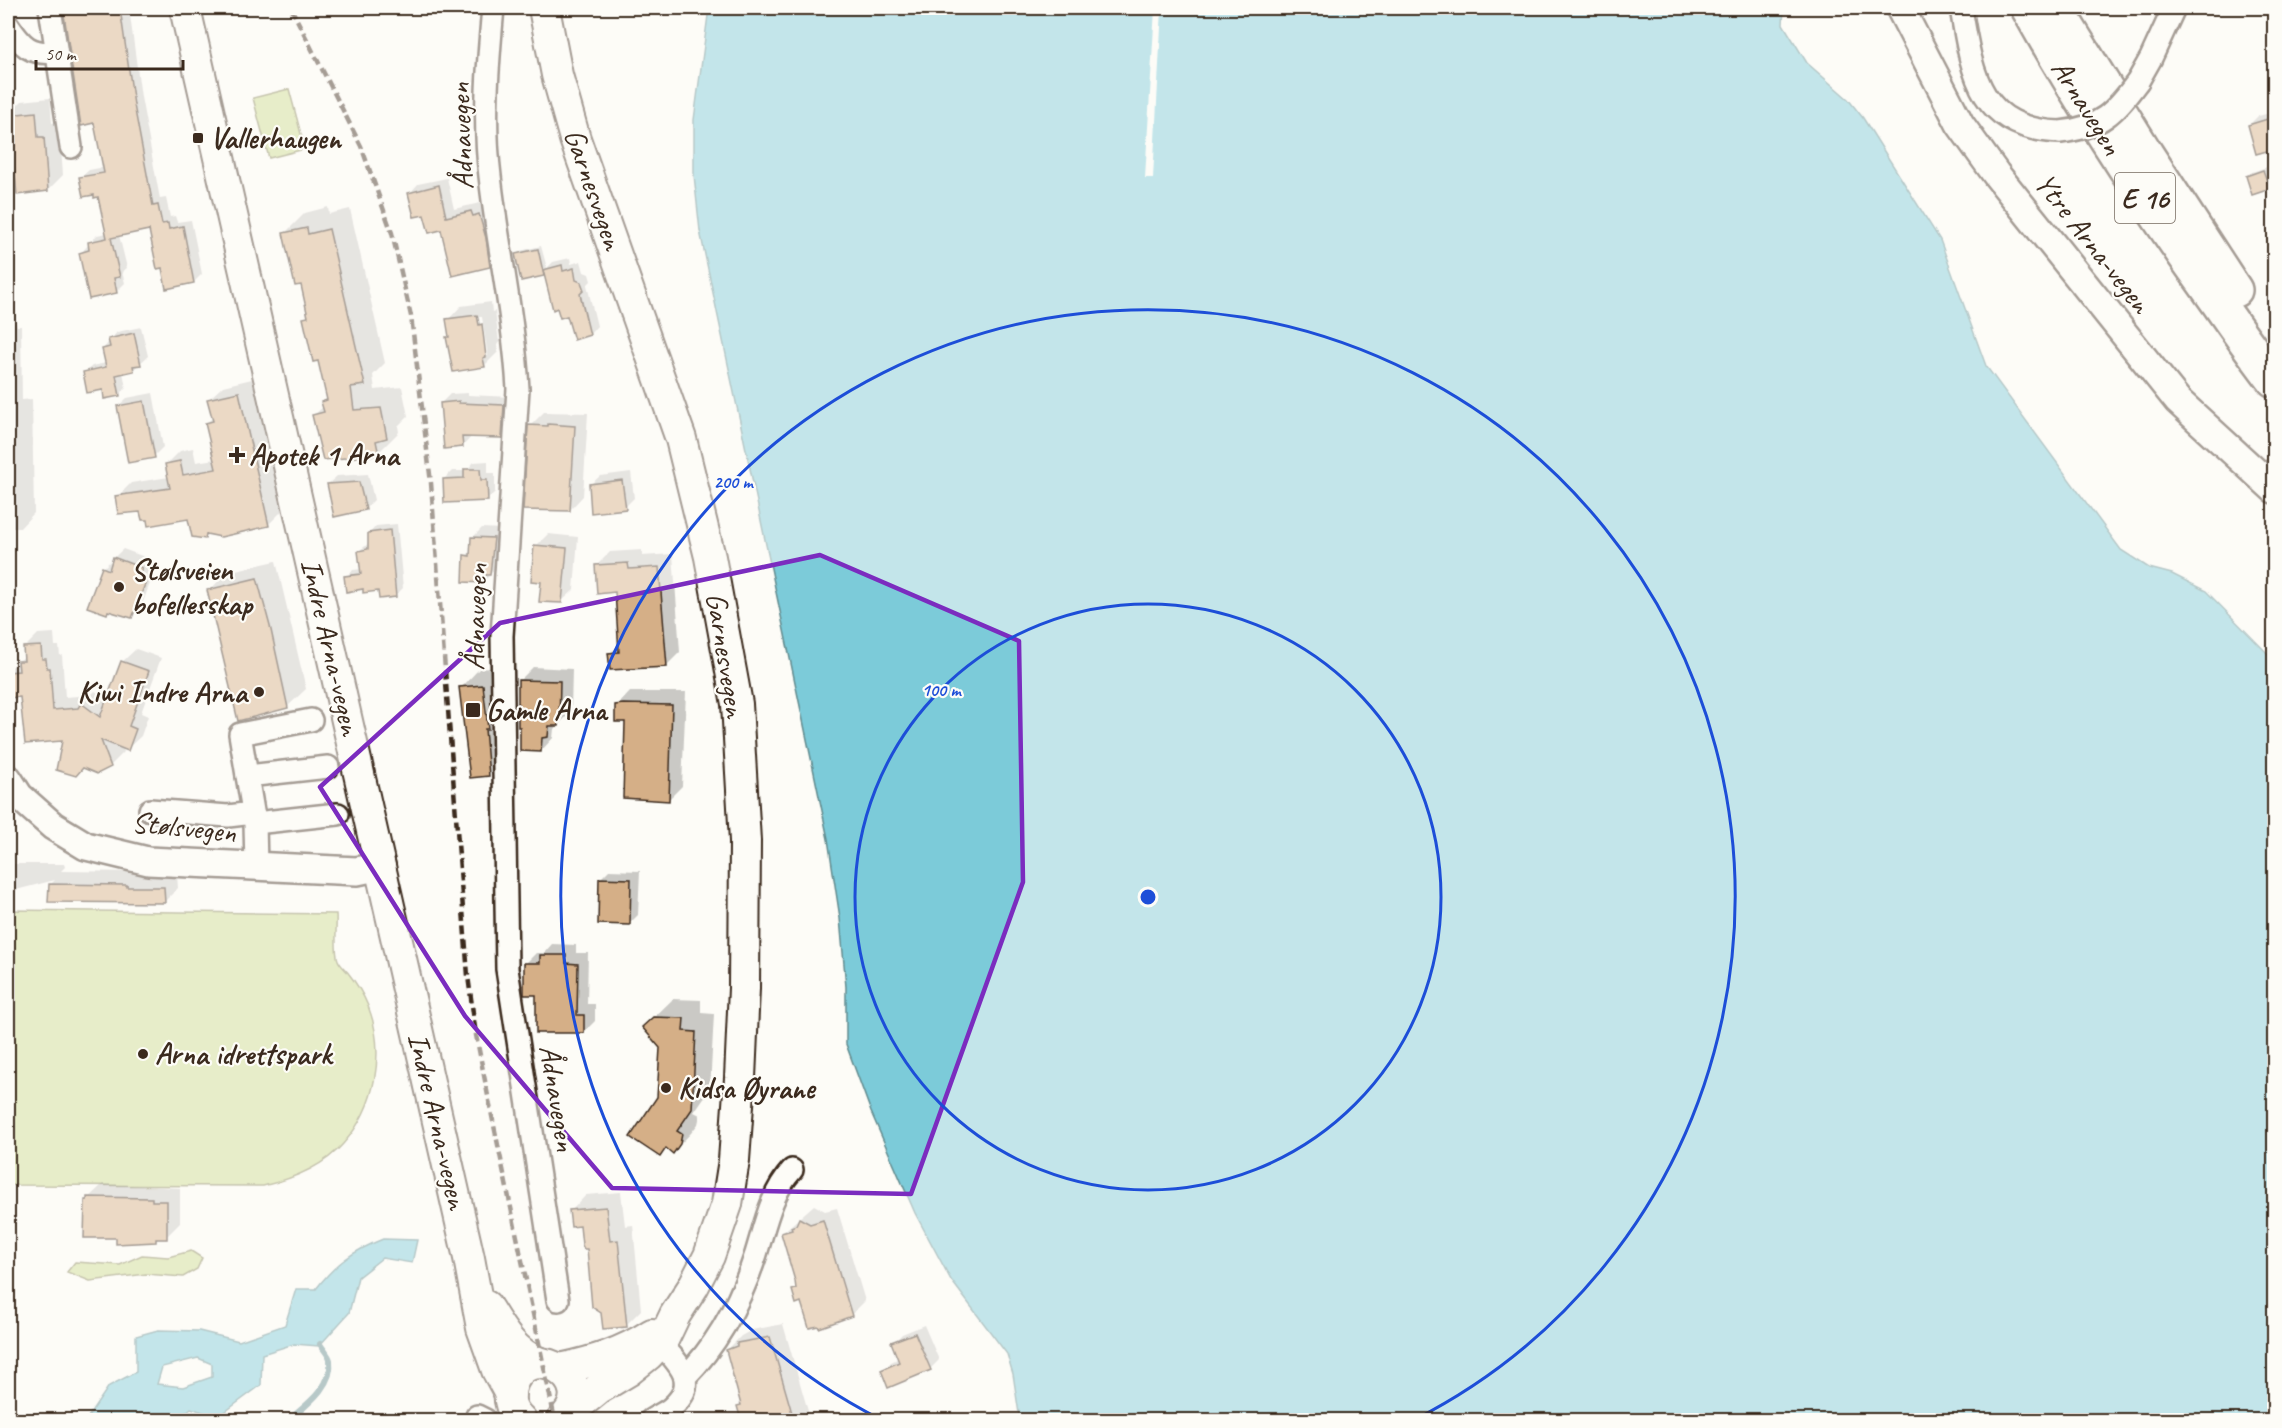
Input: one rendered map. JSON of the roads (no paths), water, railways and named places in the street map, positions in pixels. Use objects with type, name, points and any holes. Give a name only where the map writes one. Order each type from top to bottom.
[{"type":"highway","name":"Arnavegen","points":[[2028,8],[2107,141],[2159,219],[2274,380]]},
{"type":"highway","name":"Arnavegen","points":[[2056,8],[2147,155],[2274,349]]},
{"type":"main road","name":"Indre Arna-vegen","points":[[185,8],[381,866],[475,1287],[482,1328],[488,1349],[516,1407]]},
{"type":"main road","name":"Garnesvegen","points":[[544,8],[557,75],[575,139],[681,439],[710,557],[737,704],[745,842],[744,988],[734,1160],[727,1204],[710,1256],[675,1315],[628,1371],[598,1389],[566,1416]]},
{"type":"main road","name":"Indre Arna-vegen","points":[[475,1287],[505,1337],[528,1359],[550,1366]]},
{"type":"main road","name":"Garnesvegen","points":[[516,1407],[517,1375],[530,1366],[550,1366],[609,1356],[655,1339]]},
{"type":"main road","points":[[550,1366],[568,1377],[573,1388],[574,1399],[566,1416]]},
{"type":"street","points":[[50,8],[71,147]]},
{"type":"street","name":"Ådnavegen","points":[[493,8],[486,114],[489,174],[516,351],[518,390],[502,636],[507,969],[558,1300]]},
{"type":"street","name":"Ytre Arna-vegen","points":[[1900,8],[1960,124],[1996,174],[2178,401],[2274,489]]},
{"type":"street","points":[[1961,8],[1972,66],[1990,102],[2008,120],[2024,127],[2060,132],[2076,130],[2100,122],[2122,102],[2138,81],[2151,58],[2174,8]]},
{"type":"street","points":[[8,25],[26,48],[39,54],[56,52]]},
{"type":"street","points":[[256,867],[254,818],[240,734],[311,720]]},
{"type":"street","points":[[247,776],[328,767]]},
{"type":"street","name":"Stølsvegen","points":[[8,779],[19,796],[53,826],[86,846],[147,861],[357,871],[381,866]]},
{"type":"street","points":[[150,810],[254,818],[338,814]]},
{"type":"street","points":[[685,1377],[698,1364],[720,1333],[738,1302],[773,1201],[782,1180],[792,1170]]},
{"type":"street","points":[[651,1420],[670,1409],[683,1394],[687,1383],[672,1357],[655,1339]]},
{"type":"water","points":[[709,8],[1784,8],[1783,24],[1807,63],[1848,99],[1863,118],[1940,240],[1986,366],[2121,550],[2149,568],[2172,574],[2206,591],[2274,660],[2274,1420],[1020,1420],[1013,1374],[1007,1354],[951,1280],[915,1213],[871,1112],[846,1044],[846,987],[840,918],[828,839],[700,231],[694,175],[694,120]]},
{"type":"water","points":[[383,1239],[417,1240],[412,1263],[382,1258],[358,1277],[349,1313],[319,1346],[294,1344],[262,1354],[261,1385],[218,1417],[191,1408],[176,1420],[86,1420],[109,1386],[136,1372],[136,1336],[158,1330],[199,1331],[239,1341],[285,1325],[296,1289],[316,1289],[338,1265],[354,1253]],"holes":[[[198,1358],[212,1364],[212,1377],[183,1387],[157,1384],[162,1367]]]},
{"type":"waterway","points":[[289,1420],[310,1402],[328,1378],[330,1360],[320,1344]]},
{"type":"railway","points":[[291,8],[361,146],[392,233],[411,316],[431,483],[468,976],[476,1035],[555,1420]]},
{"type":"place","name":"Vallerhaugen","points":[[198,138]]},
{"type":"place","name":"Apotek 1 Arna","points":[[237,455]]},
{"type":"place","name":"Stølsveien bofellesskap","points":[[119,587]]},
{"type":"place","name":"Kiwi Indre Arna","points":[[259,692]]},
{"type":"place","name":"Gamle Arna","points":[[473,710]]},
{"type":"place","name":"Arna idrettspark","points":[[143,1054]]},
{"type":"place","name":"Kidsa Øyrane","points":[[666,1088]]}]
